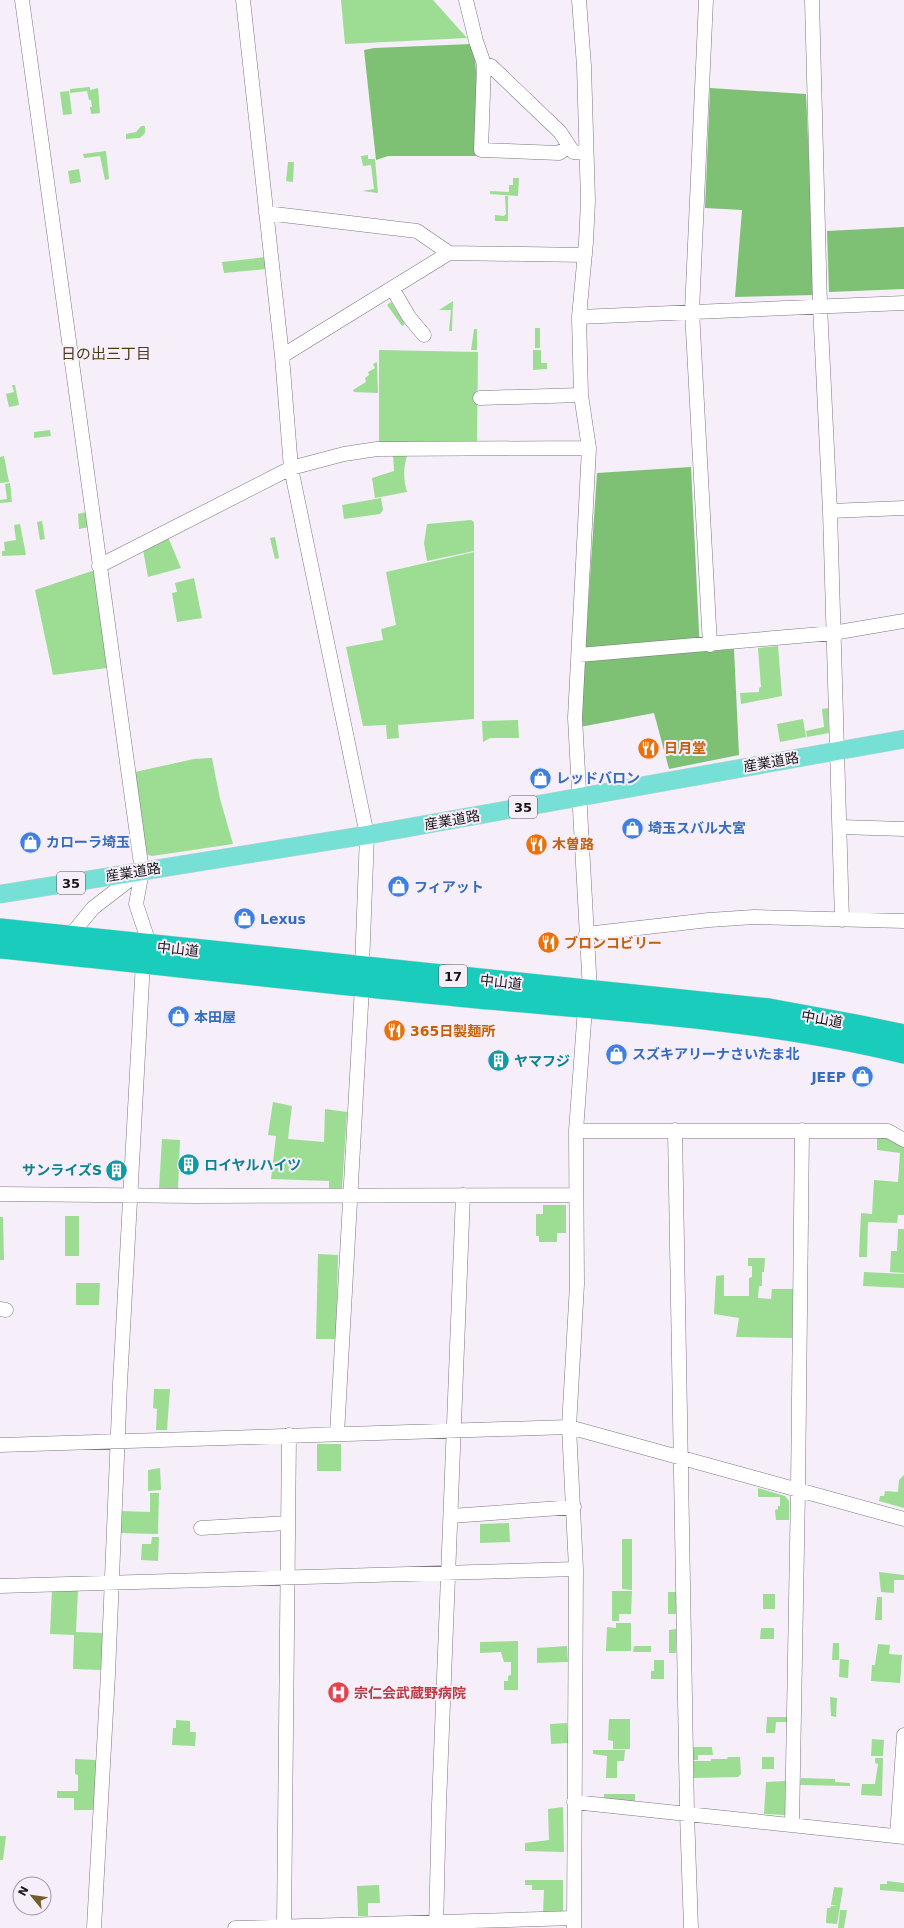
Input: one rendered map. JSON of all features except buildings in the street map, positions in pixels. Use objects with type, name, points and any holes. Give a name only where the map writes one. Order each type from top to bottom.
[{"type":"highway","name":"中山道","points":[[0,929],[70,937],[147,954],[362,987],[769,1009],[904,1035]]},
{"type":"highway","name":"中山道","points":[[0,948],[52,953],[147,954],[362,966],[769,1026],[850,1040],[904,1053]]},
{"type":"main road","name":"産業道路","points":[[0,894],[367,834],[904,739]]},
{"type":"street","points":[[22,0],[142,871],[136,904],[147,954],[131,1195],[94,1928]]},
{"type":"street","points":[[243,0],[282,356],[291,468],[367,834],[362,966]]},
{"type":"street","points":[[466,0],[476,41],[484,64],[481,150],[559,153],[569,146]]},
{"type":"street","points":[[235,1928],[574,1923],[576,1569],[569,1427],[577,1284],[576,1131],[587,1000],[586,934],[575,718],[589,448],[581,395],[579,317],[588,201],[584,66],[579,0]]},
{"type":"street","points":[[706,0],[692,311],[710,645]]},
{"type":"street","points":[[812,0],[820,306],[830,511],[842,920]]},
{"type":"street","points":[[484,64],[491,66],[560,132],[573,152],[586,153]]},
{"type":"street","points":[[266,213],[417,231],[449,253]]},
{"type":"street","points":[[282,356],[449,253],[585,255]]},
{"type":"street","points":[[392,288],[409,318],[424,335]]},
{"type":"street","points":[[579,317],[904,303]]},
{"type":"street","points":[[480,398],[581,395]]},
{"type":"street","points":[[99,566],[291,468],[344,454],[376,449],[589,448]]},
{"type":"street","points":[[830,511],[904,508]]},
{"type":"street","points":[[579,655],[710,645],[833,633],[904,621]]},
{"type":"street","points":[[840,827],[904,829]]},
{"type":"street","points":[[52,953],[70,937],[93,908],[142,871]]},
{"type":"street","points":[[586,934],[709,920],[754,917],[904,921]]},
{"type":"street","points":[[337,1434],[349,1195],[362,987]]},
{"type":"street","points":[[675,1130],[682,1458],[687,1813],[691,1928]]},
{"type":"street","points":[[792,1825],[802,1130]]},
{"type":"street","points":[[576,1131],[888,1131],[904,1140]]},
{"type":"street","points":[[0,1194],[576,1195]]},
{"type":"street","points":[[436,1925],[439,1805],[452,1516],[453,1430],[463,1195]]},
{"type":"street","points":[[0,1445],[569,1427],[904,1519]]},
{"type":"street","points":[[284,1927],[289,1435]]},
{"type":"street","points":[[452,1516],[574,1507]]},
{"type":"street","points":[[201,1528],[288,1522]]},
{"type":"street","points":[[0,1586],[112,1583],[159,1580],[288,1579],[576,1569]]},
{"type":"street","points":[[574,1802],[901,1836],[904,1735]]},
{"type":"green space","points":[[341,0],[433,0],[467,38],[345,44]]},
{"type":"green space","points":[[471,44],[474,48],[477,83],[476,156],[388,156],[376,160],[364,50],[374,48]]},
{"type":"green space","points":[[90,87],[90,90],[98,88],[100,113],[91,114],[91,100],[89,100],[87,91],[70,93],[70,89]]},
{"type":"green space","points":[[710,88],[806,94],[815,295],[735,297],[742,210],[705,208]]},
{"type":"green space","points":[[69,91],[72,114],[63,115],[60,92]]},
{"type":"green space","points":[[141,126],[145,126],[145,133],[140,138],[126,139],[126,134],[136,132]]},
{"type":"green space","points":[[106,151],[109,179],[105,180],[100,156],[84,158],[83,154]]},
{"type":"green space","points":[[368,155],[368,159],[375,159],[378,193],[362,191],[374,189],[371,165],[363,166],[361,156]]},
{"type":"green space","points":[[288,162],[294,162],[293,182],[286,181]]},
{"type":"green space","points":[[79,169],[81,182],[70,184],[68,171]]},
{"type":"green space","points":[[513,178],[519,178],[518,196],[490,194],[490,191],[509,192],[509,185],[513,185]]},
{"type":"green space","points":[[505,196],[508,196],[508,221],[495,221],[495,215],[504,216],[506,214]]},
{"type":"green space","points":[[904,227],[904,289],[829,292],[827,231]]},
{"type":"green space","points":[[266,257],[267,269],[224,273],[222,262]]},
{"type":"green space","points":[[453,301],[452,331],[449,331],[451,310],[439,310]]},
{"type":"green space","points":[[391,302],[405,324],[402,326],[387,305]]},
{"type":"green space","points":[[535,328],[540,328],[540,348],[535,348]]},
{"type":"green space","points":[[474,329],[477,329],[477,350],[471,350]]},
{"type":"green space","points":[[379,350],[478,352],[477,442],[379,445]]},
{"type":"green space","points":[[533,350],[541,350],[541,363],[547,363],[547,369],[533,370]]},
{"type":"green space","points":[[377,362],[378,393],[354,392],[353,390],[366,382],[365,378],[369,375],[368,372],[375,368],[373,364]]},
{"type":"green space","points":[[12,385],[15,385],[19,405],[9,407],[6,394],[14,392]]},
{"type":"green space","points":[[50,430],[51,436],[34,438],[34,432]]},
{"type":"green space","points":[[409,451],[404,472],[407,492],[375,498],[372,478],[394,471],[393,454]]},
{"type":"green space","points":[[4,456],[9,482],[0,483],[0,457]]},
{"type":"green space","points":[[691,467],[700,652],[734,649],[739,755],[669,769],[654,713],[580,727],[597,473]]},
{"type":"green space","points":[[10,483],[12,502],[0,503],[0,500],[7,499],[5,484]]},
{"type":"green space","points":[[381,498],[383,510],[380,514],[344,519],[342,505]]},
{"type":"green space","points":[[86,512],[89,527],[79,529],[78,514]]},
{"type":"green space","points":[[471,520],[474,522],[474,551],[427,561],[424,543],[427,524]]},
{"type":"green space","points":[[42,521],[45,539],[40,540],[37,522]]},
{"type":"green space","points":[[20,524],[26,555],[2,556],[2,551],[5,551],[4,542],[16,540],[14,525]]},
{"type":"green space","points":[[168,537],[181,568],[148,577],[143,550]]},
{"type":"green space","points":[[275,537],[279,558],[275,559],[270,538]]},
{"type":"green space","points":[[474,552],[474,719],[398,725],[399,738],[387,739],[387,725],[363,726],[346,647],[383,640],[381,629],[396,625],[386,572]]},
{"type":"green space","points":[[92,571],[95,573],[107,668],[53,675],[35,590]]},
{"type":"green space","points":[[194,578],[202,618],[177,622],[172,593],[177,592],[175,583]]},
{"type":"green space","points":[[778,646],[782,696],[741,704],[740,693],[759,692],[759,688],[761,687],[758,648]]},
{"type":"green space","points":[[828,708],[829,733],[807,737],[806,731],[824,727],[822,709]]},
{"type":"green space","points":[[803,719],[806,737],[780,742],[777,724]]},
{"type":"green space","points":[[518,720],[519,738],[490,738],[483,742],[482,721]]},
{"type":"green space","points":[[212,758],[220,799],[233,844],[152,856],[145,854],[135,772],[194,759]]},
{"type":"green space","points":[[273,1102],[292,1106],[288,1139],[324,1142],[325,1109],[347,1112],[342,1188],[338,1191],[329,1192],[329,1181],[271,1179],[276,1136],[268,1135]]},
{"type":"green space","points":[[877,1136],[886,1136],[904,1147],[904,1215],[898,1215],[897,1223],[868,1222],[867,1257],[859,1257],[861,1213],[872,1214],[874,1180],[898,1182],[900,1153],[877,1150]]},
{"type":"green space","points":[[162,1139],[180,1140],[178,1190],[159,1189]]},
{"type":"green space","points":[[543,1205],[566,1205],[566,1233],[557,1233],[557,1242],[539,1242],[539,1236],[536,1236],[536,1214],[543,1214]]},
{"type":"green space","points":[[65,1216],[79,1216],[79,1256],[65,1256]]},
{"type":"green space","points":[[0,1217],[3,1217],[4,1260],[0,1260]]},
{"type":"green space","points":[[898,1229],[904,1229],[904,1273],[890,1272],[891,1251],[897,1251]]},
{"type":"green space","points":[[318,1254],[338,1255],[336,1339],[316,1339]]},
{"type":"green space","points":[[748,1258],[765,1258],[764,1272],[762,1272],[762,1286],[759,1286],[758,1298],[771,1299],[772,1289],[793,1289],[792,1338],[736,1337],[739,1318],[714,1314],[716,1276],[724,1275],[724,1296],[749,1296],[749,1278],[752,1277],[752,1266],[748,1266]]},
{"type":"green space","points":[[864,1272],[904,1274],[904,1288],[863,1286]]},
{"type":"green space","points":[[76,1283],[100,1283],[99,1305],[76,1305]]},
{"type":"green space","points":[[154,1389],[170,1389],[167,1430],[156,1430],[157,1409],[153,1408]]},
{"type":"green space","points":[[317,1444],[341,1444],[341,1471],[317,1471]]},
{"type":"green space","points":[[160,1468],[161,1490],[148,1491],[148,1470]]},
{"type":"green space","points":[[904,1475],[904,1508],[879,1501],[880,1496],[884,1496],[885,1491],[898,1492],[899,1480]]},
{"type":"green space","points":[[758,1488],[785,1496],[789,1501],[789,1520],[776,1520],[775,1510],[778,1509],[778,1506],[780,1506],[780,1497],[758,1497]]},
{"type":"green space","points":[[150,1493],[159,1493],[158,1534],[120,1533],[120,1511],[150,1512]]},
{"type":"green space","points":[[509,1523],[510,1542],[480,1543],[480,1524]]},
{"type":"green space","points":[[152,1537],[159,1537],[158,1561],[141,1560],[142,1544],[151,1544]]},
{"type":"green space","points":[[622,1539],[632,1539],[632,1590],[622,1589]]},
{"type":"green space","points":[[879,1572],[904,1575],[904,1580],[894,1580],[894,1593],[881,1592]]},
{"type":"green space","points":[[52,1589],[78,1590],[76,1632],[103,1633],[102,1670],[73,1669],[74,1635],[50,1634]]},
{"type":"green space","points":[[612,1591],[632,1591],[631,1614],[619,1614],[619,1621],[612,1621]]},
{"type":"green space","points":[[668,1592],[676,1592],[676,1614],[668,1614]]},
{"type":"green space","points":[[763,1594],[775,1594],[775,1609],[763,1609]]},
{"type":"green space","points":[[877,1597],[882,1597],[882,1620],[875,1620]]},
{"type":"green space","points":[[616,1623],[631,1623],[631,1651],[606,1651],[607,1627],[616,1628]]},
{"type":"green space","points":[[761,1628],[774,1628],[774,1639],[760,1639]]},
{"type":"green space","points":[[676,1629],[676,1653],[669,1653],[669,1630]]},
{"type":"green space","points":[[518,1641],[518,1690],[504,1690],[504,1681],[508,1681],[508,1676],[511,1675],[511,1662],[504,1662],[501,1652],[480,1653],[480,1642]]},
{"type":"green space","points":[[833,1643],[839,1643],[839,1660],[832,1660]]},
{"type":"green space","points":[[878,1644],[890,1645],[889,1654],[902,1655],[900,1683],[871,1681],[872,1665],[875,1665]]},
{"type":"green space","points":[[567,1646],[568,1662],[537,1663],[537,1648]]},
{"type":"green space","points":[[634,1646],[651,1646],[651,1652],[633,1652]]},
{"type":"green space","points":[[840,1659],[849,1660],[848,1678],[839,1677]]},
{"type":"green space","points":[[654,1660],[664,1660],[664,1679],[651,1679],[651,1671],[654,1671]]},
{"type":"green space","points":[[830,1697],[837,1698],[836,1717],[831,1716]]},
{"type":"green space","points":[[767,1717],[788,1717],[788,1722],[776,1722],[775,1733],[766,1733]]},
{"type":"green space","points":[[609,1719],[630,1719],[630,1749],[613,1749],[613,1741],[608,1740]]},
{"type":"green space","points":[[176,1720],[190,1721],[190,1732],[196,1732],[195,1746],[172,1745],[173,1728],[176,1728]]},
{"type":"green space","points":[[567,1723],[568,1743],[551,1744],[550,1724]]},
{"type":"green space","points":[[872,1739],[884,1740],[883,1756],[871,1756]]},
{"type":"green space","points":[[693,1747],[712,1747],[713,1755],[698,1755],[698,1760],[693,1760]]},
{"type":"green space","points":[[593,1750],[625,1750],[624,1761],[617,1761],[617,1778],[606,1778],[607,1756],[593,1754]]},
{"type":"green space","points":[[728,1757],[740,1757],[741,1774],[738,1777],[692,1778],[692,1761],[711,1761],[711,1759],[727,1759]]},
{"type":"green space","points":[[762,1757],[774,1757],[774,1769],[762,1769]]},
{"type":"green space","points":[[875,1758],[883,1758],[882,1796],[861,1795],[862,1784],[875,1784],[878,1764],[875,1763]]},
{"type":"green space","points":[[75,1759],[96,1760],[94,1810],[74,1810],[74,1798],[57,1798],[57,1791],[78,1791],[78,1775],[75,1774]]},
{"type":"green space","points":[[801,1778],[835,1779],[835,1782],[850,1783],[850,1786],[800,1785]]},
{"type":"green space","points":[[786,1781],[785,1815],[764,1814],[766,1782]]},
{"type":"green space","points":[[604,1794],[635,1794],[635,1802],[604,1800]]},
{"type":"green space","points":[[563,1807],[564,1852],[525,1851],[525,1843],[549,1840],[548,1809]]},
{"type":"green space","points":[[0,1836],[6,1836],[3,1860],[0,1860]]},
{"type":"green space","points":[[525,1880],[563,1880],[563,1913],[543,1913],[544,1890],[532,1890],[532,1885],[525,1885]]},
{"type":"green space","points":[[887,1881],[904,1883],[904,1892],[880,1890],[880,1884],[887,1884]]},
{"type":"green space","points":[[379,1885],[380,1903],[368,1903],[368,1916],[358,1916],[357,1886]]},
{"type":"green space","points":[[834,1887],[843,1888],[837,1924],[826,1923],[827,1908],[830,1908],[831,1906],[838,1906],[831,1905]]},
{"type":"green space","points":[[840,1910],[847,1910],[844,1928],[838,1928]]},
{"type":"place","name":"日月堂","points":[[648,748]]},
{"type":"place","name":"レッドバロン","points":[[540,778]]},
{"type":"place","name":"埼玉スバル大宮","points":[[633,828]]},
{"type":"place","name":"カローラ埼玉","points":[[30,842]]},
{"type":"place","name":"木曽路","points":[[536,844]]},
{"type":"place","name":"フィアット","points":[[398,887]]},
{"type":"place","name":"Lexus","points":[[245,919]]},
{"type":"place","name":"ブロンコビリー","points":[[549,943]]},
{"type":"place","name":"本田屋","points":[[178,1017]]},
{"type":"place","name":"365日製麺所","points":[[394,1031]]},
{"type":"place","name":"スズキアリーナさいたま北","points":[[617,1054]]},
{"type":"place","name":"ヤマフジ","points":[[499,1061]]},
{"type":"place","name":"JEEP","points":[[862,1077]]},
{"type":"place","name":"ロイヤルハイツ","points":[[188,1165]]},
{"type":"place","name":"サンライズS","points":[[117,1170]]},
{"type":"place","name":"宗仁会武蔵野病院","points":[[338,1693]]},
{"type":"district","name":"日の出三丁目","points":[[106,354]]}]
